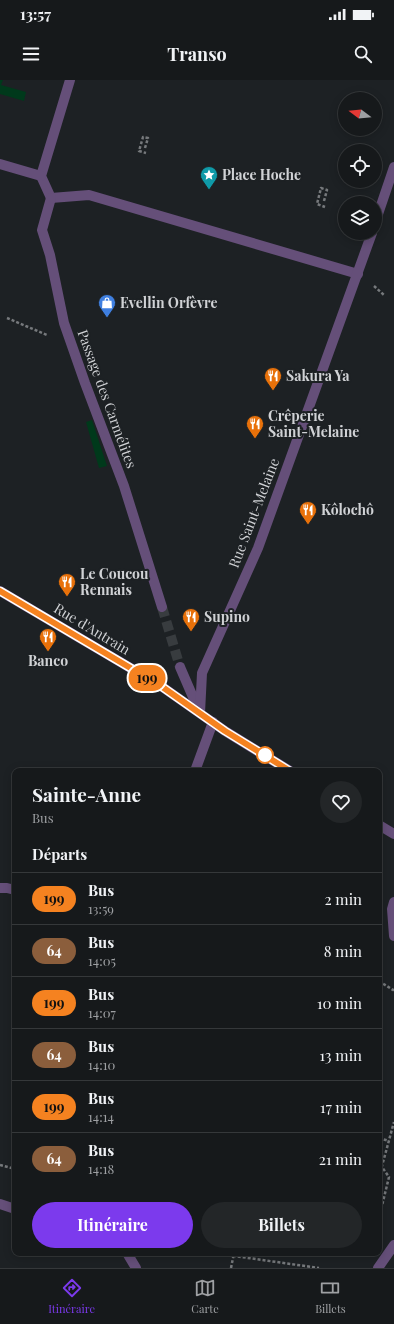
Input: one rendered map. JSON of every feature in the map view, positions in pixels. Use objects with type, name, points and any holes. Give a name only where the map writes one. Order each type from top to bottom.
[{"type":"street","points":[[70,80],[41,176],[51,198],[89,195],[358,274]]},
{"type":"street","points":[[0,164],[41,176]]},
{"type":"street","points":[[382,202],[394,167]]},
{"type":"street","name":"Passage des Carmélites","points":[[51,198],[42,230],[50,255],[58,300],[72,346],[124,486],[162,607]]},
{"type":"street","name":"Rue Saint-Melaine","points":[[200,713],[202,673],[258,548],[370,240]]},
{"type":"street","name":"Rue d'Antrain","points":[[0,591],[161,686],[213,722],[285,768]]},
{"type":"street","points":[[180,667],[200,713]]},
{"type":"street","points":[[196,768],[213,722]]},
{"type":"street","points":[[382,827],[394,834]]},
{"type":"street","points":[[0,888],[12,889]]},
{"type":"street","points":[[394,902],[392,909],[394,936]]},
{"type":"street","points":[[0,1204],[12,1208]]},
{"type":"street","points":[[378,1268],[394,1245]]},
{"type":"street","points":[[129,1256],[136,1268]]},
{"type":"path","points":[[145,148],[148,138],[143,137],[139,151],[146,153]]},
{"type":"path","points":[[324,202],[327,190],[321,188],[317,204],[325,207]]},
{"type":"path","points":[[8,318],[72,346]]},
{"type":"path","points":[[382,982],[393,990],[394,989]]},
{"type":"path","points":[[382,1161],[394,1122]]},
{"type":"path","points":[[382,1139],[389,1141]]},
{"type":"path","points":[[0,1166],[12,1168]]},
{"type":"path","points":[[382,1169],[389,1177],[382,1206]]},
{"type":"path","points":[[231,1268],[234,1256]]},
{"type":"path","points":[[241,1256],[319,1268]]},
{"type":"green space","points":[[0,80],[3,80],[1,85],[26,92],[24,101],[0,94]]},
{"type":"green space","points":[[92,420],[107,466],[99,468],[86,422]]},
{"type":"tunnel","points":[[162,607],[180,667]]},
{"type":"bus line","name":"199","points":[[0,591],[161,686],[225,731],[285,768]]},
{"type":"place","name":"Place Hoche","points":[[209,190]]},
{"type":"place","name":"Evellin Orfèvre","points":[[107,318]]},
{"type":"place","name":"Sakura Ya","points":[[273,391]]},
{"type":"place","name":"Crêperie Saint-Melaine","points":[[255,439]]},
{"type":"place","name":"Kôlochô","points":[[308,525]]},
{"type":"place","name":"Le Coucou Rennais","points":[[67,597]]},
{"type":"place","name":"Supino","points":[[191,632]]},
{"type":"place","name":"Banco","points":[[48,652]]}]
